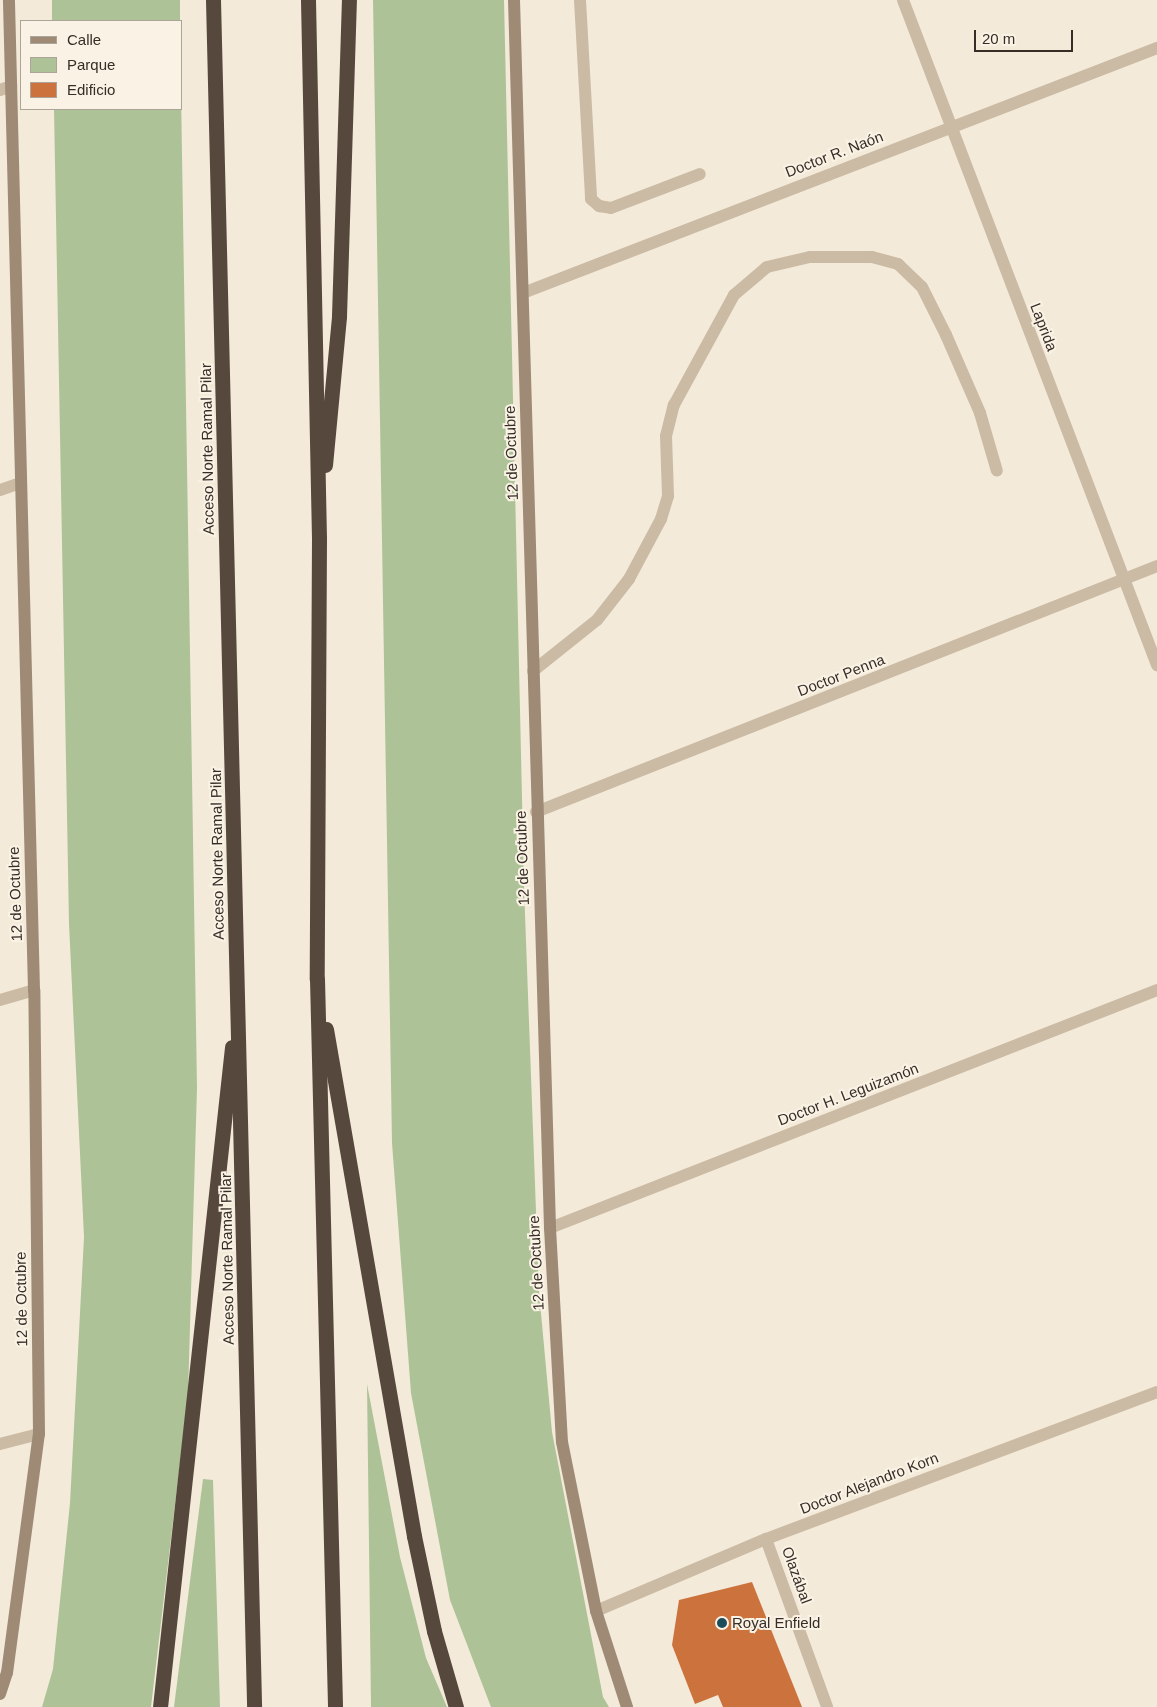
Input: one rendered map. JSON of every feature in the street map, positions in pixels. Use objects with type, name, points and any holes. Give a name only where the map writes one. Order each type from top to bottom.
[{"type":"highway","name":"Acceso Norte Ramal Pilar","points":[[213,0],[254,1707]]},
{"type":"highway","points":[[308,0],[319,538],[317,979],[335,1707]]},
{"type":"highway","points":[[319,538],[339,316],[349,0]]},
{"type":"highway","points":[[317,979],[414,1536],[434,1630],[456,1707]]},
{"type":"highway","points":[[160,1707],[238,989]]},
{"type":"street","name":"12 de Octubre","points":[[0,1694],[7,1673],[39,1434],[34,990],[20,483],[6,88],[9,0]]},
{"type":"street","name":"12 de Octubre","points":[[514,0],[536,812],[550,1228],[562,1442],[596,1611],[628,1707]]},
{"type":"street","points":[[580,0],[591,199],[599,206],[611,208],[700,174]]},
{"type":"street","name":"Laprida","points":[[903,0],[1157,665]]},
{"type":"street","name":"Doctor R. Naón","points":[[523,293],[950,126],[1157,48]]},
{"type":"street","points":[[533,671],[597,620],[629,579],[662,518],[668,496],[666,436],[674,405],[734,295],[767,267],[810,257],[872,257],[898,264],[922,287],[946,335],[980,413],[997,472]]},
{"type":"street","points":[[0,490],[20,483]]},
{"type":"street","name":"Doctor Penna","points":[[536,812],[1124,581],[1157,566]]},
{"type":"street","points":[[0,1000],[34,990]]},
{"type":"street","name":"Doctor H. Leguizamón","points":[[550,1228],[1157,990]]},
{"type":"street","name":"Doctor Alejandro Korn","points":[[596,1611],[766,1539],[1157,1392]]},
{"type":"street","points":[[0,1444],[39,1434]]},
{"type":"street","name":"Olazábal","points":[[766,1539],[827,1707]]},
{"type":"green space","points":[[52,0],[180,0],[180,20],[52,20]]},
{"type":"green space","points":[[373,0],[504,0],[524,887],[539,1292],[552,1432],[603,1697],[609,1707],[491,1707],[450,1600],[411,1393],[392,1143]]},
{"type":"green space","points":[[54,110],[181,110],[197,1088],[188,1395],[151,1707],[42,1707],[53,1669],[70,1503],[84,1237],[69,924]]},
{"type":"green space","points":[[367,1384],[400,1557],[426,1658],[447,1707],[371,1707]]},
{"type":"green space","points":[[203,1479],[213,1480],[220,1707],[174,1707]]},
{"type":"building","name":"Royal Enfield","points":[[752,1582],[802,1707],[723,1707],[718,1695],[695,1704],[672,1645],[679,1600]]},
{"type":"place","name":"Royal Enfield","points":[[722,1623]]}]
